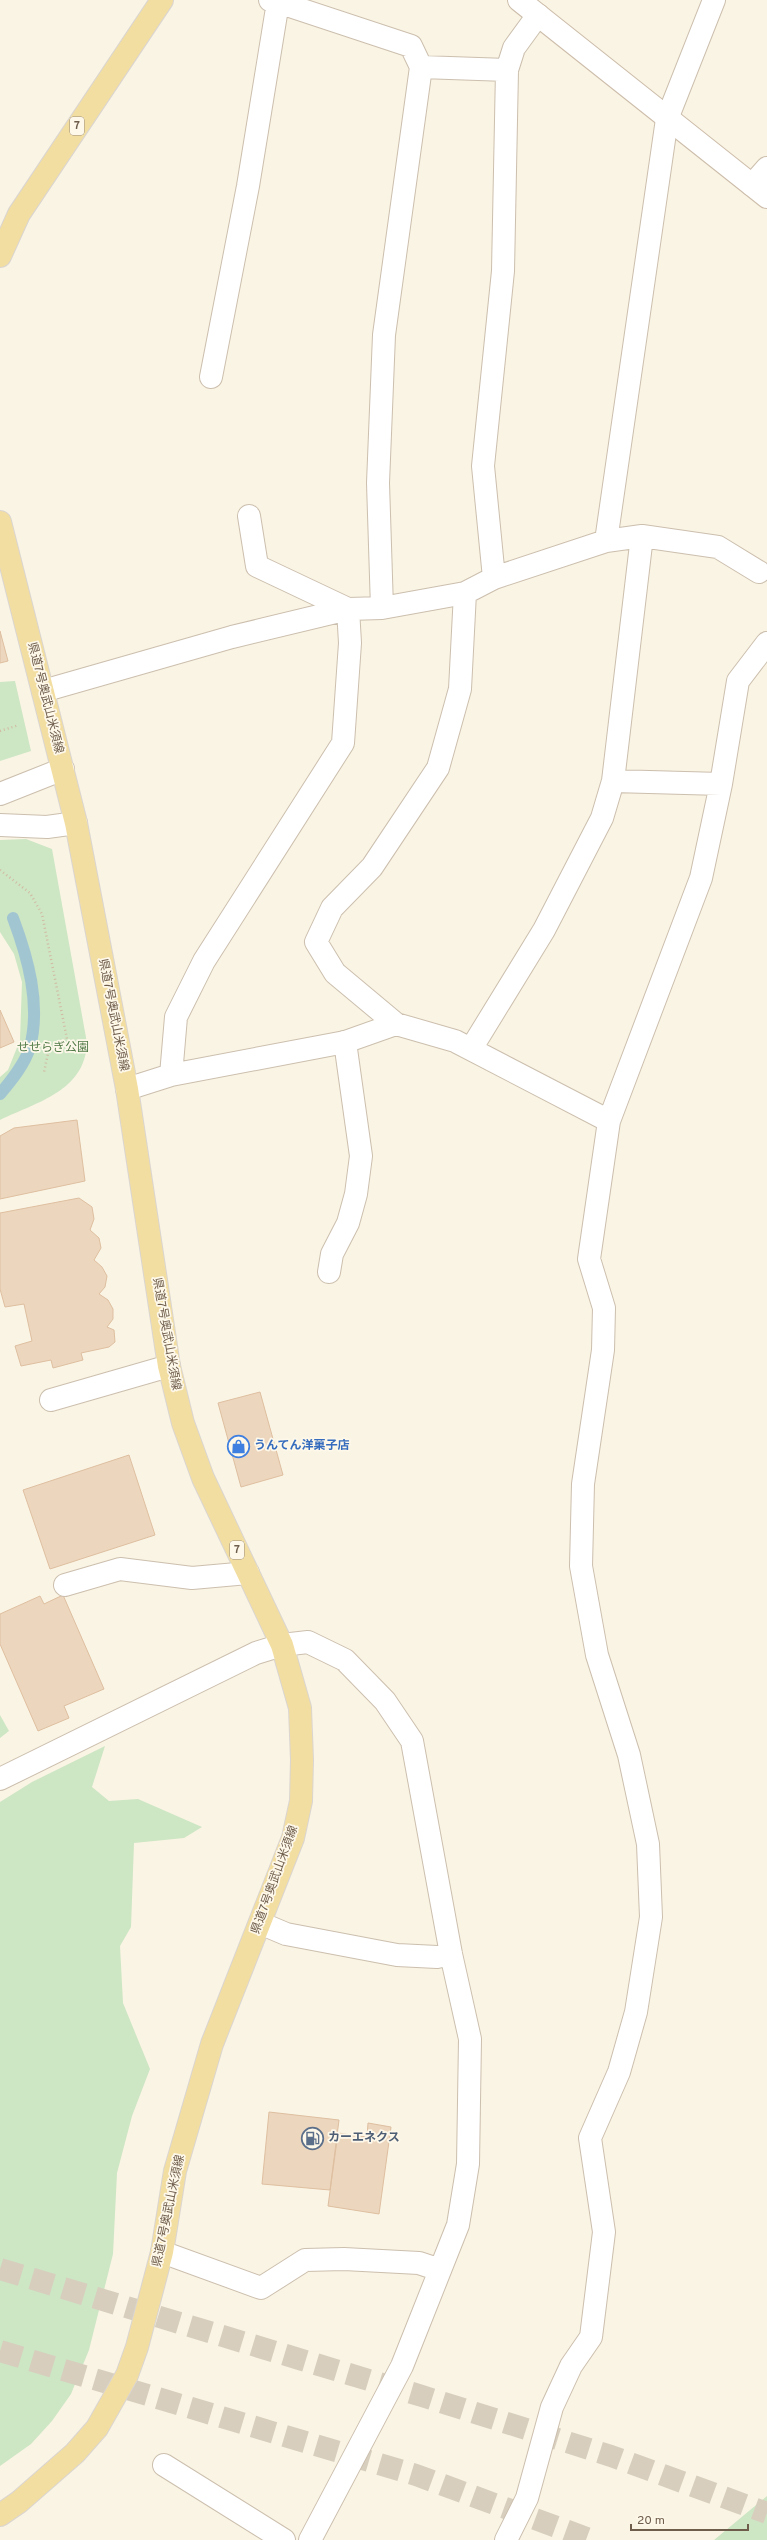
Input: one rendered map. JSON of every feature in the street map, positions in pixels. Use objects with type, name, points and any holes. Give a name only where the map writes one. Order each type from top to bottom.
[{"type":"main road","name":"7","points":[[0,256],[19,214],[162,0]]},
{"type":"main road","name":"県道7号奥武山米須線","points":[[0,522],[76,823],[127,1089],[169,1366],[183,1423],[203,1478],[282,1645],[300,1708],[301,1801],[293,1838],[212,2044],[175,2171],[162,2252],[137,2347],[112,2403],[97,2428],[75,2453],[19,2502],[0,2515]]},
{"type":"street","points":[[520,0],[667,119],[760,191],[767,168]]},
{"type":"street","points":[[606,541],[667,119],[714,0]]},
{"type":"street","points":[[211,377],[248,186],[274,1],[411,46],[421,67],[384,335],[378,483],[382,608]]},
{"type":"street","points":[[494,578],[482,466],[503,272],[507,70],[514,48],[538,15]]},
{"type":"street","points":[[421,67],[507,70]]},
{"type":"street","points":[[249,516],[257,566],[348,609]]},
{"type":"street","points":[[471,1049],[544,930],[602,818],[613,781],[642,536]]},
{"type":"street","points":[[43,691],[232,637],[348,609],[382,608],[465,593],[494,578],[606,541],[642,536],[718,547],[759,572]]},
{"type":"street","points":[[465,593],[460,690],[438,768],[372,867],[332,908],[316,942],[336,973],[396,1024],[455,1041],[609,1121]]},
{"type":"street","points":[[172,1075],[176,1017],[204,960],[343,742],[350,643],[348,609]]},
{"type":"street","points":[[506,2540],[527,2498],[552,2407],[571,2366],[591,2337],[604,2232],[590,2138],[619,2072],[636,2012],[650,1917],[648,1844],[629,1755],[597,1655],[581,1566],[584,1484],[603,1343],[604,1308],[588,1259],[609,1121],[701,878],[721,784],[738,681],[767,643]]},
{"type":"street","points":[[0,794],[62,769]]},
{"type":"street","points":[[613,781],[721,784]]},
{"type":"street","points":[[0,825],[46,827],[76,823]]},
{"type":"street","points":[[127,1089],[172,1075],[345,1042],[396,1024]]},
{"type":"street","points":[[330,1272],[332,1254],[348,1223],[356,1194],[361,1156],[345,1042]]},
{"type":"street","points":[[51,1400],[169,1366]]},
{"type":"street","points":[[65,1585],[120,1569],[192,1578],[248,1573]]},
{"type":"street","points":[[0,1779],[256,1653],[282,1645],[308,1642],[345,1660],[385,1701],[412,1741],[451,1954],[470,2039],[468,2164],[458,2225],[402,2366],[310,2540]]},
{"type":"street","points":[[260,1923],[286,1934],[397,1955],[437,1957],[451,1954]]},
{"type":"street","points":[[162,2252],[261,2288],[305,2260],[344,2259],[419,2263],[440,2270]]},
{"type":"street","points":[[164,2464],[284,2540]]},
{"type":"path","points":[[0,870],[30,893],[42,914],[67,1039],[49,1049],[44,1072]]},
{"type":"green space","points":[[15,681],[31,751],[0,761],[0,682]]},
{"type":"green space","name":"せせらぎ公園","points":[[26,839],[52,849],[87,1043],[84,1059],[78,1073],[68,1084],[57,1093],[0,1120],[0,1077],[8,1070],[20,1040],[22,982],[14,954],[0,932],[0,840]]},
{"type":"green space","points":[[0,1715],[9,1731],[0,1738]]},
{"type":"green space","points":[[105,1746],[92,1787],[109,1801],[138,1799],[202,1827],[184,1838],[134,1843],[131,1927],[120,1946],[123,2003],[150,2069],[132,2116],[117,2173],[113,2254],[89,2350],[71,2394],[52,2421],[31,2444],[0,2466],[0,1802],[32,1782]]},
{"type":"green space","points":[[767,2496],[767,2540],[714,2540]]},
{"type":"building","points":[[0,631],[8,661],[0,663]]},
{"type":"building","points":[[0,1010],[14,1042],[0,1048]]},
{"type":"building","points":[[77,1120],[85,1181],[0,1199],[0,1136],[14,1128]]},
{"type":"building","points":[[79,1198],[92,1207],[94,1219],[90,1230],[99,1238],[101,1248],[94,1260],[102,1267],[107,1276],[105,1287],[99,1294],[108,1300],[113,1309],[113,1319],[107,1327],[114,1330],[115,1342],[109,1347],[81,1353],[83,1360],[53,1368],[51,1360],[21,1366],[15,1346],[32,1341],[24,1304],[5,1307],[0,1289],[0,1213]]},
{"type":"building","points":[[260,1392],[283,1475],[241,1487],[218,1403]]},
{"type":"building","points":[[129,1455],[155,1535],[50,1569],[23,1490]]},
{"type":"building","points":[[63,1595],[104,1689],[64,1706],[69,1718],[38,1731],[0,1644],[0,1614],[40,1596],[44,1604]]},
{"type":"building","points":[[269,2112],[339,2120],[330,2190],[262,2184]]},
{"type":"building","points":[[368,2123],[391,2127],[379,2214],[328,2206],[338,2133],[367,2137]]},
{"type":"waterway","points":[[0,1094],[25,1060],[30,1047],[33,1031],[34,1014],[31,981],[24,949],[13,918]]},
{"type":"tunnel","points":[[0,2269],[422,2396],[611,2456],[767,2513]]},
{"type":"tunnel","points":[[0,2351],[416,2475],[592,2540]]},
{"type":"place","name":"うんてん洋菓子店","points":[[238,1446]]},
{"type":"place","name":"カーエネクス","points":[[312,2138]]}]
